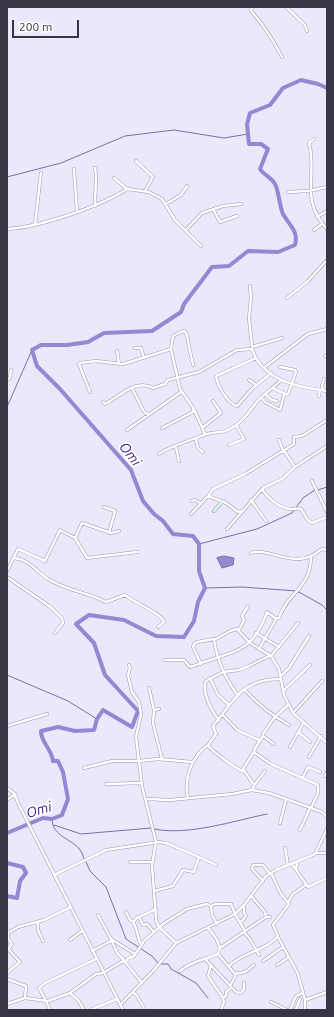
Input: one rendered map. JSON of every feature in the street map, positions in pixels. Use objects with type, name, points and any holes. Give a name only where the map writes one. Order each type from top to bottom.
[{"type":"street","points":[[252,7],[251,11],[264,25],[277,44],[282,57]]},
{"type":"street","points":[[286,7],[305,25],[307,31]]},
{"type":"street","points":[[314,139],[309,143],[312,155],[309,191],[317,217],[327,229]]},
{"type":"street","points":[[136,161],[153,177],[145,191]]},
{"type":"street","points":[[95,168],[95,206]]},
{"type":"street","points":[[74,169],[77,212]]},
{"type":"street","points":[[35,224],[41,173]]},
{"type":"street","points":[[114,178],[127,189],[145,191],[156,195],[166,204],[175,220],[201,246]]},
{"type":"street","points":[[166,204],[181,195],[187,186]]},
{"type":"street","points":[[288,192],[309,191],[327,187]]},
{"type":"street","points":[[7,229],[21,228],[95,206],[127,189]]},
{"type":"street","points":[[186,230],[198,216],[228,205],[241,204]]},
{"type":"street","points":[[214,209],[220,222],[237,216]]},
{"type":"street","points":[[317,217],[327,211]]},
{"type":"street","points":[[314,230],[322,224]]},
{"type":"street","points":[[287,298],[308,281],[327,260]]},
{"type":"street","points":[[250,286],[251,298],[249,318],[252,348],[256,358],[264,367],[281,380],[310,390],[327,391]]},
{"type":"street","points":[[264,367],[308,334],[327,329]]},
{"type":"street","points":[[193,365],[186,332],[183,331],[173,336],[171,349],[181,392],[194,409],[206,433]]},
{"type":"street","points":[[102,402],[107,403],[132,388],[148,385],[153,388],[165,384],[168,380],[199,372],[237,350],[252,348],[282,338]]},
{"type":"street","points":[[135,348],[141,348],[144,358]]},
{"type":"street","points":[[90,392],[80,368],[80,363],[96,361],[119,364],[171,349]]},
{"type":"street","points":[[117,351],[119,364]]},
{"type":"street","points":[[256,358],[216,378],[220,388],[234,406],[237,406],[256,385],[271,373]]},
{"type":"street","points":[[262,398],[265,402],[280,410],[286,394],[288,394],[292,384],[295,370],[280,367]]},
{"type":"street","points":[[7,380],[10,378],[11,370]]},
{"type":"street","points":[[318,396],[322,390],[324,379]]},
{"type":"street","points":[[249,380],[256,385]]},
{"type":"street","points":[[159,454],[165,449],[176,447],[206,433],[223,431],[236,425],[265,394],[274,389],[281,380]]},
{"type":"street","points":[[132,388],[143,410],[148,415]]},
{"type":"street","points":[[274,389],[286,394]]},
{"type":"street","points":[[126,430],[181,392]]},
{"type":"street","points":[[265,394],[272,400],[277,401]]},
{"type":"street","points":[[270,405],[272,400]]},
{"type":"street","points":[[203,427],[221,414],[213,401]]},
{"type":"street","points":[[162,428],[193,412],[194,409]]},
{"type":"street","points":[[191,514],[213,489],[245,474],[283,451],[294,444],[294,437],[302,436],[327,420]]},
{"type":"street","points":[[229,445],[244,439],[236,425]]},
{"type":"street","points":[[198,438],[196,440],[197,444],[203,452]]},
{"type":"street","points":[[279,440],[283,451],[295,467]]},
{"type":"street","points":[[227,529],[262,489],[282,479],[295,467],[327,446]]},
{"type":"street","points":[[176,447],[180,461]]},
{"type":"street","points":[[312,482],[327,512]]},
{"type":"street","points":[[262,489],[269,498],[278,504],[290,509],[301,509],[307,519],[312,523],[327,517]]},
{"type":"street","points":[[208,496],[222,502],[238,512],[242,511]]},
{"type":"street","points":[[192,501],[195,500],[200,503]]},
{"type":"street","points":[[251,500],[266,521]]},
{"type":"street","points":[[214,511],[222,502]]},
{"type":"street","points":[[104,507],[115,512],[109,533]]},
{"type":"street","points":[[75,538],[82,523],[109,533],[119,531]]},
{"type":"street","points":[[7,570],[18,549],[44,561],[60,530],[75,538],[87,558],[137,552]]},
{"type":"street","points":[[251,553],[263,553],[293,559],[311,557],[322,549],[327,550]]},
{"type":"street","points":[[259,649],[276,618],[278,618],[305,581],[311,566],[311,557]]},
{"type":"street","points":[[14,558],[27,563],[49,580],[72,592],[97,597],[106,602],[125,596],[133,602],[160,614],[164,622],[158,627]]},
{"type":"street","points":[[7,578],[49,606],[62,618],[63,623],[55,633]]},
{"type":"street","points":[[239,630],[244,620],[242,616],[248,606]]},
{"type":"street","points":[[165,660],[184,660],[190,667],[201,664],[205,661],[233,654],[250,642],[268,611],[276,618]]},
{"type":"street","points":[[218,720],[211,708],[204,683],[210,678],[223,672],[239,670],[270,656],[298,623]]},
{"type":"street","points":[[201,664],[193,647],[194,644],[215,638],[230,631],[239,630]]},
{"type":"street","points":[[239,630],[250,642],[270,656],[281,678],[293,712],[327,741]]},
{"type":"street","points":[[256,633],[279,646]]},
{"type":"street","points":[[188,798],[187,783],[192,762],[216,737],[213,728],[237,694],[244,689],[261,682],[281,678],[309,636]]},
{"type":"street","points":[[215,638],[218,658],[223,672],[237,694]]},
{"type":"street","points":[[129,665],[130,668],[128,675],[132,692],[139,702],[142,714],[136,737],[142,783],[156,842],[152,862],[156,920],[159,927],[176,943]]},
{"type":"street","points":[[284,690],[310,665]]},
{"type":"street","points":[[210,678],[218,695],[229,705]]},
{"type":"street","points":[[293,712],[322,681]]},
{"type":"street","points":[[149,688],[154,710],[153,722],[162,759]]},
{"type":"street","points":[[244,689],[274,718],[289,726]]},
{"type":"street","points":[[244,771],[246,764],[254,752],[259,740],[274,718],[289,704]]},
{"type":"street","points":[[154,710],[159,709]]},
{"type":"street","points":[[7,726],[47,714]]},
{"type":"street","points":[[223,715],[237,730],[259,740]]},
{"type":"street","points":[[290,747],[304,722]]},
{"type":"street","points":[[298,732],[310,742]]},
{"type":"street","points":[[263,736],[274,744]]},
{"type":"street","points":[[309,757],[321,736]]},
{"type":"street","points":[[208,745],[209,748],[220,755],[224,761],[244,771],[254,785]]},
{"type":"street","points":[[254,752],[271,764],[303,777],[318,787],[300,830]]},
{"type":"street","points":[[84,768],[112,761],[162,759],[192,762]]},
{"type":"street","points":[[303,777],[308,767],[320,772]]},
{"type":"street","points":[[252,790],[254,785],[260,780],[266,771]]},
{"type":"street","points":[[325,776],[327,772]]},
{"type":"street","points":[[106,784],[142,783]]},
{"type":"street","points":[[7,788],[15,794],[26,819],[123,1010]]},
{"type":"street","points":[[146,799],[188,798],[232,794],[252,790],[286,799],[322,812],[327,817]]},
{"type":"street","points":[[7,800],[15,794]]},
{"type":"street","points":[[280,823],[286,799]]},
{"type":"street","points":[[120,1005],[142,984],[176,943],[187,936],[217,924],[235,914],[263,881],[271,874],[288,865],[311,857],[316,853],[327,829]]},
{"type":"street","points":[[54,875],[106,850],[156,842],[166,843],[216,865]]},
{"type":"street","points":[[285,848],[288,865]]},
{"type":"street","points":[[316,853],[327,853]]},
{"type":"street","points":[[154,891],[173,886],[183,870],[194,872],[199,857]]},
{"type":"street","points":[[130,862],[152,862]]},
{"type":"street","points":[[296,870],[297,862]]},
{"type":"street","points":[[292,864],[306,885],[310,887],[327,878]]},
{"type":"street","points":[[263,881],[252,869],[253,865],[263,865],[271,874],[280,894],[288,902]]},
{"type":"street","points":[[305,1010],[305,998],[302,993],[298,974],[273,925],[289,904],[288,902],[293,894],[306,885]]},
{"type":"street","points":[[251,896],[265,912],[266,918]]},
{"type":"street","points":[[7,1004],[25,998],[48,1001],[70,993],[96,974],[104,973],[123,961],[126,962],[142,946],[153,931],[159,927],[187,909],[207,904],[211,906],[231,904],[235,914],[259,955]]},
{"type":"street","points":[[240,923],[246,916],[244,913],[244,905]]},
{"type":"street","points":[[211,906],[212,915],[217,924]]},
{"type":"street","points":[[7,973],[20,962],[8,949],[12,944],[8,938],[8,933],[18,927],[38,922],[70,907]]},
{"type":"street","points":[[133,922],[150,910],[156,909]]},
{"type":"street","points":[[126,912],[130,920],[138,928],[138,938],[142,946]]},
{"type":"street","points":[[98,915],[118,953],[142,984]]},
{"type":"street","points":[[139,917],[143,925],[148,924],[153,931]]},
{"type":"street","points":[[180,971],[188,964],[206,960],[218,954],[220,948],[245,931],[270,917]]},
{"type":"street","points":[[38,922],[38,930],[43,941]]},
{"type":"street","points":[[208,928],[216,938],[220,948]]},
{"type":"street","points":[[70,940],[82,931]]},
{"type":"street","points":[[230,966],[278,936]]},
{"type":"street","points":[[92,951],[111,940]]},
{"type":"street","points":[[111,940],[135,954]]},
{"type":"street","points":[[263,961],[283,947]]},
{"type":"street","points":[[218,954],[230,966],[236,977],[226,992],[226,996],[223,998]]},
{"type":"street","points":[[277,965],[289,957]]},
{"type":"street","points":[[50,1010],[48,1001],[43,997],[39,988],[45,983],[96,959]]},
{"type":"street","points":[[206,960],[230,987],[240,994],[244,989],[244,983]]},
{"type":"street","points":[[211,965],[208,976],[223,998],[224,1002],[222,1010]]},
{"type":"street","points":[[234,974],[236,975],[245,972],[254,966]]},
{"type":"street","points":[[7,979],[26,986],[25,998]]},
{"type":"street","points":[[133,992],[145,1010]]},
{"type":"street","points":[[295,998],[300,999],[327,992]]},
{"type":"street","points":[[70,993],[78,1000],[84,1010]]},
{"type":"street","points":[[271,1002],[286,1010],[295,998],[302,993]]},
{"type":"street","points":[[90,1010],[117,999]]},
{"type":"street","points":[[296,1010],[300,999]]},
{"type":"shaded area","points":[[224,556],[234,558],[233,565],[222,568],[217,558]]},
{"type":"waterway","name":"Omi","points":[[7,833],[43,818],[52,819],[62,815],[68,799],[63,772],[58,761],[53,761],[51,753],[41,735],[41,731],[58,727],[75,731],[94,730],[97,719],[103,710],[132,727],[138,711],[105,675],[94,643],[76,624],[89,615],[124,620],[156,636],[184,637],[194,621],[198,602],[205,588],[199,571],[199,544],[193,536],[173,534],[163,521],[154,514],[143,501],[131,470],[60,389],[37,366],[32,350],[41,345],[67,345],[88,342],[104,333],[152,331],[181,312],[184,304],[212,267],[229,266],[248,251],[278,252],[295,245],[295,232],[283,214],[275,184],[260,169],[268,149],[261,144],[249,144],[247,124],[250,113],[270,105],[283,88],[301,80],[327,88]]},
{"type":"waterway","points":[[7,177],[61,163],[125,136],[174,130],[224,138],[248,134]]},
{"type":"waterway","points":[[7,407],[32,350]]},
{"type":"waterway","points":[[318,490],[327,487]]},
{"type":"waterway","points":[[199,544],[257,529],[292,513],[303,498],[315,490]]},
{"type":"waterway","points":[[205,588],[242,587],[297,591],[322,605],[327,610]]},
{"type":"waterway","points":[[7,675],[68,701],[97,719]]},
{"type":"waterway","points":[[154,829],[181,831],[210,827],[267,814]]},
{"type":"waterway","points":[[52,819],[55,830],[77,846],[84,859]]},
{"type":"waterway","points":[[54,825],[81,834],[151,828]]},
{"type":"waterway","points":[[86,862],[90,871],[106,887],[126,939],[152,956],[158,963]]},
{"type":"waterway","name":"Omi","points":[[7,863],[23,867],[26,873],[20,881],[17,898],[7,896]]},
{"type":"waterway","points":[[161,964],[168,964],[171,969],[196,983],[208,998]]}]
